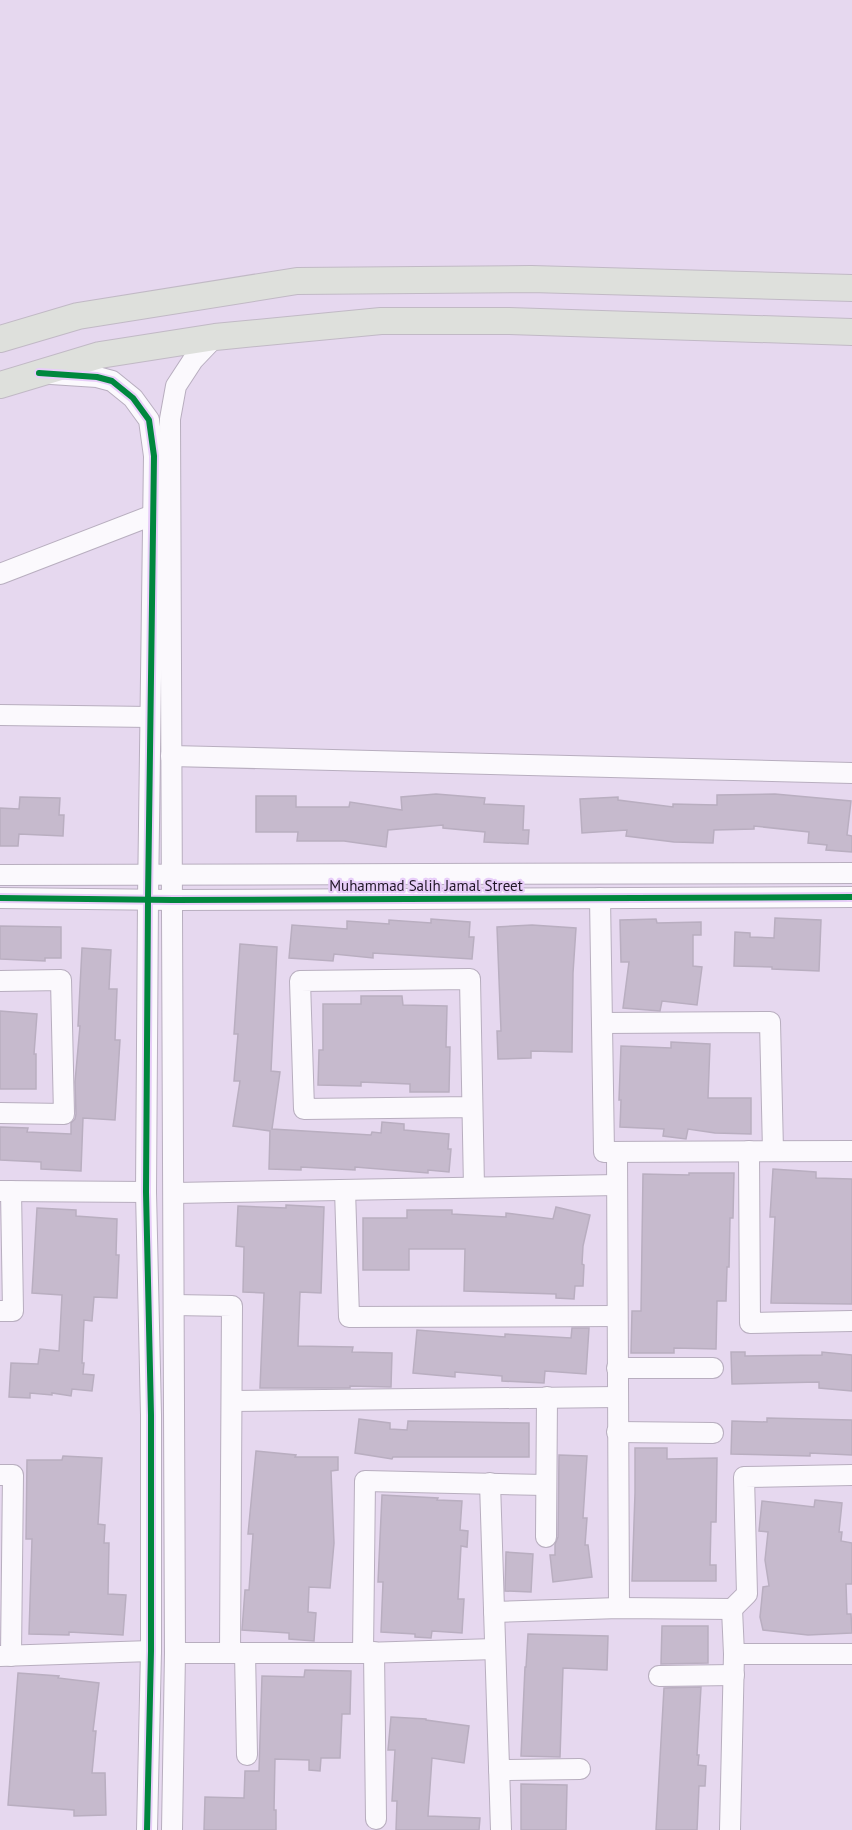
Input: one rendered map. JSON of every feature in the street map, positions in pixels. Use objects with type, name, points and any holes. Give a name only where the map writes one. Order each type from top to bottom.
[{"type":"main road","points":[[0,339],[78,316],[297,281],[531,279],[852,288]]},
{"type":"main road","points":[[0,385],[100,355],[216,337],[381,321],[509,321],[852,332]]},
{"type":"street","points":[[172,1830],[175,1653],[170,419],[176,386],[193,360],[216,337]]},
{"type":"street","points":[[39,373],[112,381],[133,398],[149,420],[154,456],[146,1192],[151,1652],[147,1830]]},
{"type":"street","points":[[0,574],[153,515]]},
{"type":"street","points":[[0,715],[150,717]]},
{"type":"street","points":[[171,756],[852,772]]},
{"type":"street","name":"Muhammad Salih Jamal Street","points":[[0,875],[852,873]]},
{"type":"street","name":"Muhammad Salih Jamal Street","points":[[0,898],[173,900],[852,897]]},
{"type":"street","points":[[600,898],[604,1152],[852,1151]]},
{"type":"street","points":[[472,1107],[303,1109],[300,981],[470,979],[474,1187]]},
{"type":"street","points":[[0,981],[61,980],[64,1114],[0,1113]]},
{"type":"street","points":[[602,1023],[771,1023],[773,1151]]},
{"type":"street","points":[[749,1151],[750,1323],[852,1321]]},
{"type":"street","points":[[617,1152],[619,1608]]},
{"type":"street","points":[[174,1193],[617,1185]]},
{"type":"street","points":[[345,1190],[349,1317],[617,1316]]},
{"type":"street","points":[[0,1311],[13,1311],[5,1191],[146,1192]]},
{"type":"street","points":[[174,1305],[232,1306],[237,1653],[247,1755]]},
{"type":"street","points":[[617,1368],[713,1368]]},
{"type":"street","points":[[546,1537],[547,1397]]},
{"type":"street","points":[[232,1401],[617,1397]]},
{"type":"street","points":[[617,1432],[713,1433]]},
{"type":"street","points":[[0,1475],[13,1475],[6,1656],[151,1652]]},
{"type":"street","points":[[494,1612],[619,1608],[732,1609],[747,1594],[744,1477],[852,1475]]},
{"type":"street","points":[[376,1819],[368,1653],[365,1481],[545,1485]]},
{"type":"street","points":[[490,1483],[501,1830]]},
{"type":"street","points":[[730,1830],[734,1675],[732,1609]]},
{"type":"street","points":[[175,1653],[368,1653],[495,1649]]},
{"type":"street","points":[[734,1654],[852,1654]]},
{"type":"street","points":[[659,1676],[734,1675]]},
{"type":"street","points":[[499,1770],[580,1769]]},
{"type":"building","points":[[436,794],[485,798],[484,804],[524,806],[523,830],[529,830],[528,844],[484,842],[485,832],[443,828],[443,825],[388,830],[386,847],[344,841],[297,841],[298,832],[256,832],[256,796],[296,796],[296,807],[349,807],[350,802],[402,810],[401,797]]},
{"type":"building","points":[[775,794],[851,801],[847,835],[852,836],[852,852],[826,850],[827,845],[808,843],[809,832],[754,826],[754,829],[714,830],[713,843],[674,842],[626,836],[627,830],[582,833],[580,799],[618,797],[618,800],[673,807],[673,804],[717,805],[717,795]]},
{"type":"building","points":[[20,797],[60,798],[59,815],[64,815],[63,836],[19,834],[18,846],[0,846],[0,808],[19,809]]},
{"type":"building","points":[[775,918],[821,920],[819,971],[734,966],[735,932],[750,933],[750,937],[774,938]]},
{"type":"building","points":[[431,919],[470,922],[469,937],[474,937],[472,959],[373,953],[373,958],[334,954],[333,961],[289,958],[292,925],[347,929],[347,921],[389,924],[389,920],[431,923]]},
{"type":"building","points":[[656,919],[657,923],[701,922],[701,935],[693,935],[693,966],[702,967],[697,1005],[662,1001],[660,1011],[623,1008],[629,962],[621,962],[620,920]]},
{"type":"building","points":[[532,925],[576,928],[572,1052],[531,1051],[531,1058],[498,1059],[497,1031],[501,1031],[497,927]]},
{"type":"building","points":[[0,926],[61,927],[61,958],[45,958],[45,961],[0,959]]},
{"type":"building","points":[[240,944],[277,947],[271,1071],[280,1072],[272,1129],[371,1135],[372,1132],[381,1133],[382,1122],[404,1124],[404,1130],[449,1134],[448,1149],[451,1149],[449,1172],[428,1170],[428,1173],[355,1167],[355,1170],[301,1167],[301,1170],[269,1169],[270,1131],[233,1126],[240,1081],[234,1081],[238,1034],[234,1034]]},
{"type":"building","points":[[82,948],[111,950],[109,989],[117,989],[115,1040],[120,1040],[115,1120],[83,1118],[81,1171],[41,1169],[41,1162],[0,1160],[0,1127],[28,1128],[27,1132],[71,1134],[71,1123],[76,1114],[75,1082],[80,1026],[78,1026]]},
{"type":"building","points":[[361,996],[402,996],[403,1005],[447,1006],[446,1047],[450,1047],[449,1092],[410,1092],[410,1084],[361,1082],[361,1086],[318,1085],[319,1050],[323,1050],[323,1004],[361,1004]]},
{"type":"building","points":[[0,1011],[37,1014],[34,1054],[36,1054],[36,1089],[0,1089]]},
{"type":"building","points":[[671,1042],[710,1044],[708,1098],[751,1098],[751,1134],[715,1133],[688,1129],[686,1139],[663,1136],[664,1129],[620,1127],[621,1046],[671,1048]]},
{"type":"building","points":[[773,1169],[816,1172],[816,1178],[852,1179],[852,1304],[771,1303],[775,1217],[770,1217]]},
{"type":"building","points":[[689,1173],[734,1173],[733,1218],[730,1218],[726,1301],[717,1301],[716,1349],[674,1348],[674,1353],[631,1353],[632,1311],[641,1311],[643,1174],[689,1175]]},
{"type":"building","points":[[286,1205],[324,1207],[321,1293],[300,1292],[298,1346],[353,1347],[352,1352],[392,1353],[391,1387],[260,1388],[264,1293],[243,1292],[244,1247],[236,1246],[238,1206],[286,1208]]},
{"type":"building","points":[[556,1207],[590,1215],[583,1246],[583,1286],[575,1286],[574,1299],[556,1298],[556,1294],[464,1291],[465,1249],[409,1249],[409,1270],[363,1270],[363,1218],[407,1218],[407,1210],[452,1210],[452,1214],[506,1217],[506,1213],[553,1219]]},
{"type":"building","points":[[37,1208],[76,1210],[76,1216],[117,1219],[116,1255],[119,1255],[117,1298],[94,1297],[92,1321],[84,1320],[83,1374],[94,1375],[92,1391],[72,1389],[71,1396],[30,1393],[30,1398],[9,1397],[11,1363],[38,1364],[40,1349],[59,1351],[62,1295],[32,1293]]},
{"type":"building","points":[[572,1328],[589,1328],[586,1374],[545,1371],[544,1383],[502,1381],[502,1376],[455,1372],[455,1377],[413,1373],[417,1330],[505,1337],[505,1334],[571,1338]]},
{"type":"building","points":[[731,1352],[745,1352],[745,1356],[822,1355],[822,1352],[852,1355],[852,1391],[819,1388],[819,1382],[732,1384]]},
{"type":"building","points":[[767,1418],[852,1420],[852,1455],[731,1454],[732,1421],[767,1422]]},
{"type":"building","points":[[359,1419],[390,1423],[390,1429],[407,1430],[408,1421],[529,1423],[529,1457],[393,1457],[392,1459],[355,1453]]},
{"type":"building","points":[[635,1448],[667,1448],[667,1459],[717,1458],[716,1522],[711,1522],[710,1565],[716,1565],[716,1581],[632,1581]]},
{"type":"building","points":[[256,1451],[296,1455],[295,1457],[338,1457],[338,1470],[331,1471],[334,1543],[330,1588],[309,1587],[308,1612],[316,1613],[314,1641],[289,1639],[289,1633],[242,1630],[245,1590],[249,1590],[253,1534],[248,1534]]},
{"type":"building","points":[[559,1455],[587,1456],[583,1518],[587,1518],[585,1545],[588,1545],[592,1577],[553,1582],[550,1555],[555,1555],[555,1544],[558,1537]]},
{"type":"building","points":[[63,1456],[102,1458],[98,1524],[105,1525],[104,1543],[109,1543],[108,1594],[126,1595],[123,1635],[69,1632],[69,1635],[29,1634],[32,1539],[26,1539],[27,1460],[62,1460]]},
{"type":"building","points":[[382,1495],[462,1501],[460,1530],[468,1531],[467,1547],[461,1546],[458,1599],[464,1599],[462,1633],[432,1631],[431,1638],[415,1637],[415,1634],[381,1632],[383,1582],[378,1582]]},
{"type":"building","points":[[815,1500],[842,1503],[839,1532],[842,1532],[841,1541],[852,1543],[852,1584],[846,1584],[847,1614],[851,1614],[852,1633],[808,1635],[763,1630],[760,1617],[763,1587],[769,1586],[765,1560],[768,1532],[759,1531],[762,1501],[814,1507]]},
{"type":"building","points":[[506,1552],[533,1554],[531,1592],[505,1591]]},
{"type":"building","points":[[662,1626],[708,1626],[708,1663],[661,1664]]},
{"type":"building","points":[[528,1634],[608,1636],[607,1670],[563,1668],[560,1757],[521,1756]]},
{"type":"building","points":[[305,1670],[351,1671],[350,1714],[342,1714],[340,1758],[321,1758],[320,1771],[309,1770],[309,1760],[275,1759],[276,1830],[204,1830],[205,1797],[244,1798],[245,1771],[259,1771],[262,1676],[304,1677]]},
{"type":"building","points":[[18,1673],[59,1676],[58,1678],[99,1683],[93,1731],[96,1731],[92,1773],[105,1773],[106,1815],[74,1816],[74,1810],[8,1805]]},
{"type":"building","points":[[701,1687],[697,1755],[699,1755],[698,1765],[706,1766],[705,1786],[699,1786],[697,1830],[656,1830],[664,1688]]},
{"type":"building","points":[[391,1717],[426,1719],[469,1726],[464,1763],[432,1758],[428,1816],[480,1818],[479,1830],[396,1830],[397,1801],[392,1801],[395,1750],[388,1750]]},
{"type":"building","points":[[521,1784],[567,1785],[566,1830],[521,1830]]},
{"type":"cycle path","points":[[39,373],[97,377],[112,381],[133,398],[149,420],[154,456],[146,1192],[151,1415],[151,1651],[147,1830]]},
{"type":"cycle path","points":[[0,898],[173,900],[852,897]]}]
